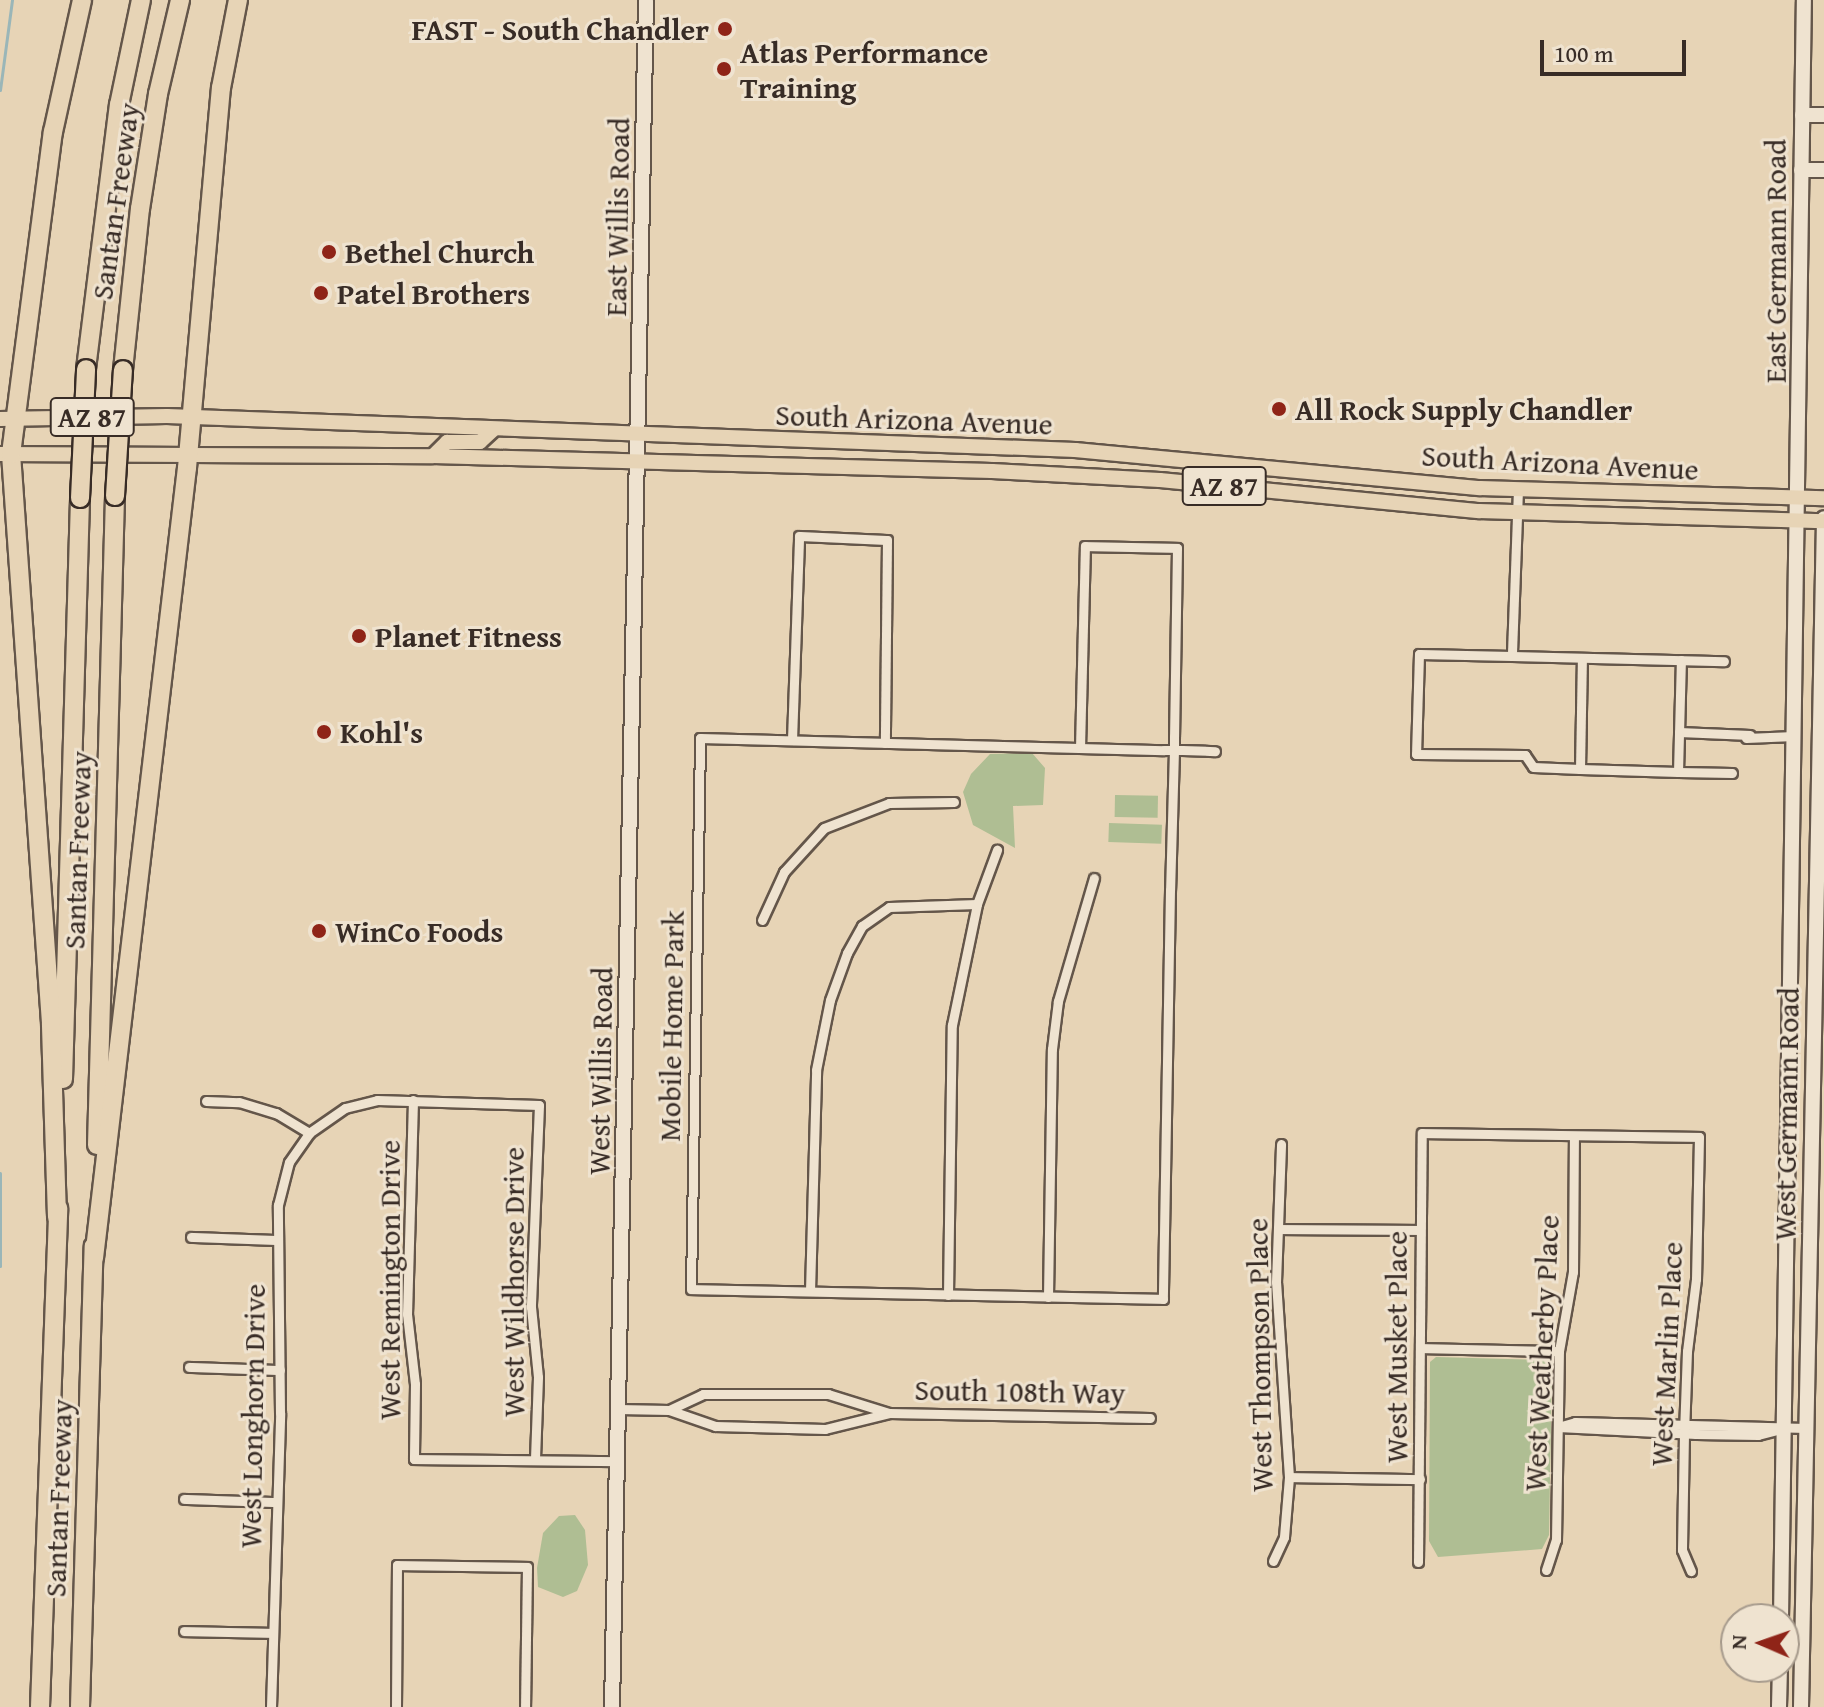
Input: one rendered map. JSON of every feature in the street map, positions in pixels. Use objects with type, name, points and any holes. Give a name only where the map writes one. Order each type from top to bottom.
[{"type":"highway","points":[[57,1217],[51,1023],[6,454],[8,419],[53,132],[82,0]]},
{"type":"highway","name":"Santan Freeway","points":[[40,1707],[86,369],[114,134],[141,0]]},
{"type":"highway","name":"Santan Freeway","points":[[80,1707],[115,496],[123,370],[144,180],[180,0]]},
{"type":"highway","points":[[94,1258],[188,454],[221,88],[238,0]]},
{"type":"main road","name":"East Willis Road","points":[[641,436],[646,0]]},
{"type":"main road","name":"East Germann Road","points":[[1796,521],[1804,0]]},
{"type":"main road","points":[[1802,115],[1824,115]]},
{"type":"main road","points":[[1801,170],[1824,170]]},
{"type":"main road","name":"South Arizona Avenue","points":[[8,419],[190,418],[1075,450],[1518,489],[1824,498]]},
{"type":"main road","points":[[433,456],[447,442],[480,442],[494,429]]},
{"type":"main road","name":"West Willis Road","points":[[612,1707],[641,436]]},
{"type":"main road","name":"South Arizona Avenue","points":[[6,454],[433,456],[640,461],[1160,480],[1517,512],[1824,520]]},
{"type":"main road","name":"West Germann Road","points":[[1801,1707],[1824,520]]},
{"type":"main road","name":"West Germann Road","points":[[1781,1603],[1796,521]]},
{"type":"main road","points":[[1793,798],[1818,799]]},
{"type":"main road","points":[[1779,1707],[1780,1683]]},
{"type":"street","points":[[1512,656],[1518,489]]},
{"type":"street","points":[[792,740],[799,536],[887,540],[885,743]]},
{"type":"street","name":"Mobile Home Park","points":[[1080,748],[1085,546],[1177,548],[1174,750],[1163,1299],[691,1289],[700,738],[1080,748],[1174,750],[1215,751]]},
{"type":"street","points":[[1724,661],[1419,654],[1416,754],[1525,755],[1533,767],[1732,773]]},
{"type":"street","points":[[1580,769],[1582,658]]},
{"type":"street","points":[[1678,772],[1681,660]]},
{"type":"street","points":[[1679,732],[1794,736]]},
{"type":"street","points":[[762,920],[784,872],[824,828],[889,803],[954,802]]},
{"type":"street","points":[[948,1295],[952,1025],[977,904],[997,850]]},
{"type":"street","points":[[1048,1297],[1052,1049],[1058,1001],[1094,878]]},
{"type":"street","points":[[810,1291],[816,1070],[830,1000],[847,953],[862,926],[889,907],[977,904]]},
{"type":"street","points":[[206,1101],[239,1102],[276,1113],[309,1133],[345,1108],[377,1100],[413,1100]]},
{"type":"street","name":"West Wildhorse Drive","points":[[413,1100],[539,1105],[531,1307],[538,1377],[535,1459]]},
{"type":"street","name":"West Remington Drive","points":[[413,1100],[407,1314],[415,1384],[414,1459],[535,1459]]},
{"type":"street","name":"West Longhorn Drive","points":[[271,1707],[280,1370],[278,1205],[289,1162],[309,1133]]},
{"type":"street","name":"West Musket Place","points":[[1418,1562],[1422,1133],[1574,1136]]},
{"type":"street","name":"West Marlin Place","points":[[1574,1136],[1699,1137],[1696,1279],[1684,1429],[1682,1550],[1691,1571]]},
{"type":"street","name":"West Weatherby Place","points":[[1546,1570],[1556,1540],[1559,1351],[1573,1272],[1574,1136]]},
{"type":"street","name":"West Thompson Place","points":[[1273,1561],[1284,1537],[1289,1477],[1276,1282],[1281,1144]]},
{"type":"street","points":[[1278,1229],[1419,1230]]},
{"type":"street","points":[[191,1237],[278,1240]]},
{"type":"street","points":[[1422,1348],[1559,1351]]},
{"type":"street","points":[[189,1367],[280,1370]]},
{"type":"street","name":"South 108th Way","points":[[669,1410],[703,1394],[734,1393],[838,1395],[889,1413]]},
{"type":"street","name":"South 108th Way","points":[[618,1409],[669,1410],[715,1426],[825,1429],[889,1413],[1150,1418]]},
{"type":"street","points":[[1558,1427],[1684,1429],[1758,1435],[1783,1428],[1806,1428]]},
{"type":"street","points":[[535,1459],[618,1461]]},
{"type":"street","points":[[1289,1477],[1420,1479]]},
{"type":"street","points":[[184,1499],[275,1502]]},
{"type":"street","points":[[396,1707],[397,1565],[527,1567],[525,1707]]},
{"type":"street","points":[[184,1631],[272,1633]]},
{"type":"green space","points":[[1032,753],[1045,768],[1043,805],[1013,806],[1015,848],[973,825],[963,792],[971,774],[990,754]]},
{"type":"green space","points":[[1115,795],[1158,796],[1158,818],[1115,817]]},
{"type":"green space","points":[[1109,823],[1162,825],[1161,844],[1108,842]]},
{"type":"green space","points":[[1436,1357],[1546,1360],[1552,1366],[1549,1535],[1542,1549],[1438,1557],[1429,1541],[1430,1362]]},
{"type":"green space","points":[[575,1515],[585,1530],[588,1565],[577,1591],[563,1597],[538,1587],[537,1568],[543,1533],[559,1516]]},
{"type":"waterway","points":[[0,90],[12,0]]},
{"type":"waterway","points":[[0,1173],[0,1266]]},
{"type":"place","name":"FAST - South Chandler","points":[[725,29]]},
{"type":"place","name":"Atlas Performance Training","points":[[724,69]]},
{"type":"place","name":"Bethel Church","points":[[329,252]]},
{"type":"place","name":"Patel Brothers","points":[[321,293]]},
{"type":"place","name":"All Rock Supply Chandler","points":[[1279,409]]},
{"type":"place","name":"Planet Fitness","points":[[359,636]]},
{"type":"place","name":"Kohl's","points":[[324,732]]},
{"type":"place","name":"WinCo Foods","points":[[319,931]]}]
